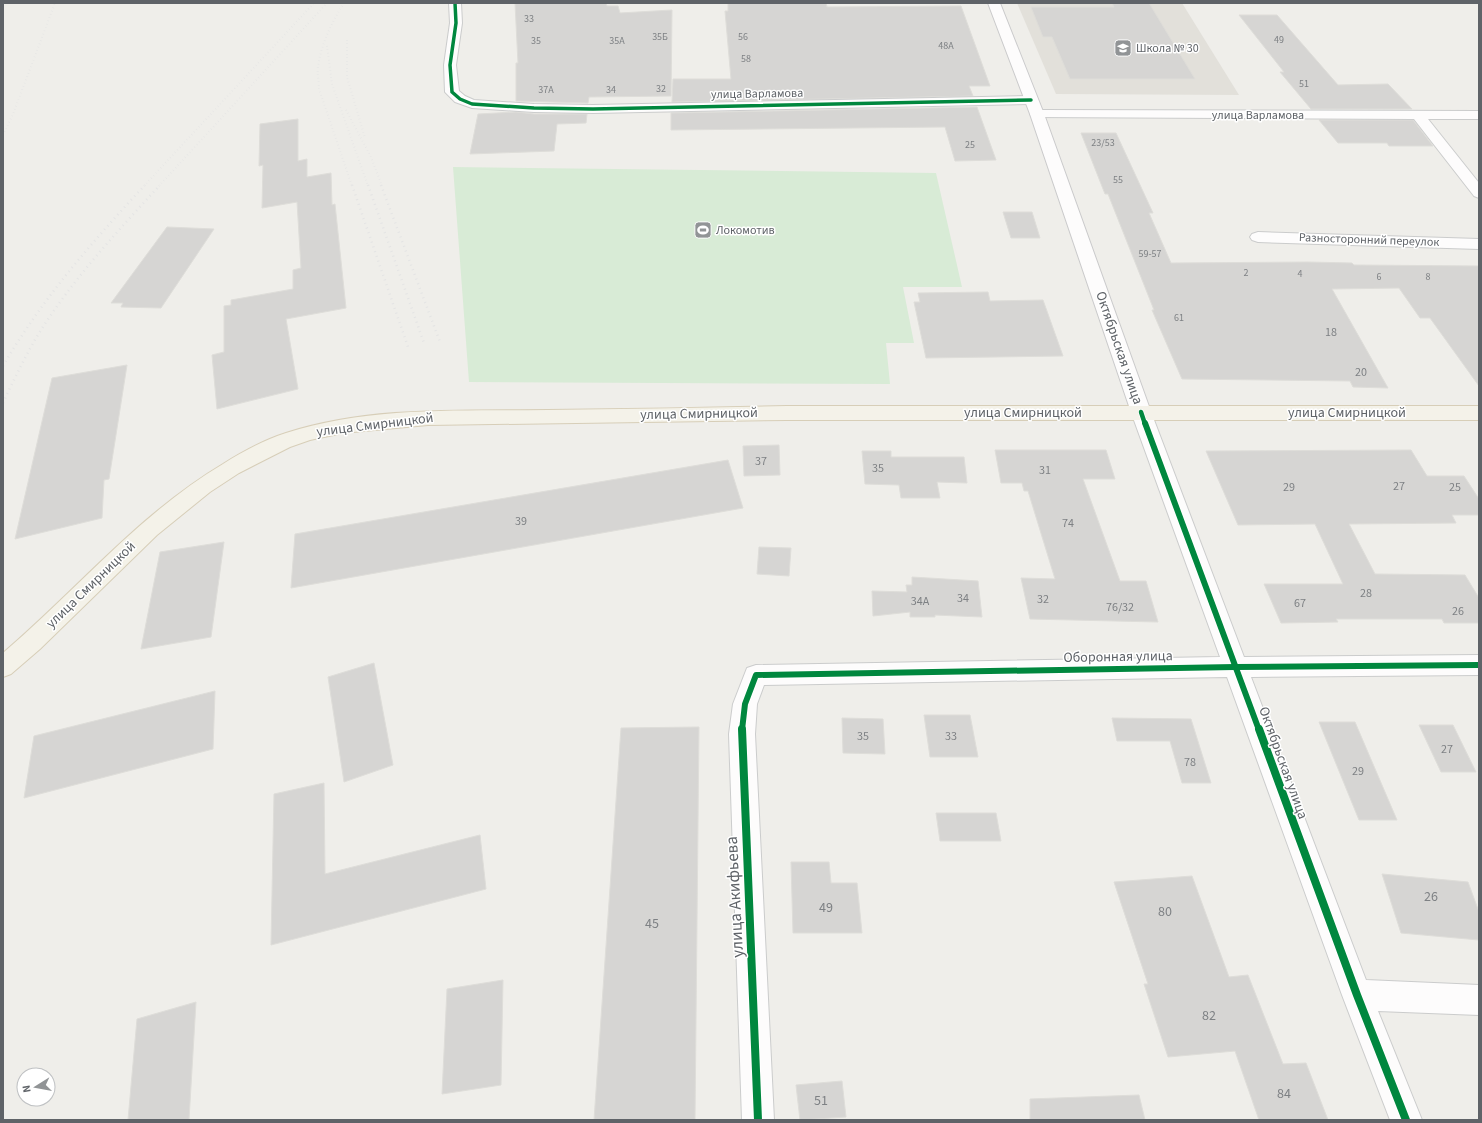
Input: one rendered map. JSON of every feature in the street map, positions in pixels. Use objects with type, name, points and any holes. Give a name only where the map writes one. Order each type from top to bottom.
[{"type":"main road","name":"улица Смирницкой","points":[[3,667],[48,627],[157,521],[185,498],[218,475],[252,457],[292,439],[310,433],[373,423],[428,418],[787,413],[1479,412]]},
{"type":"street","name":"улица Варламова","points":[[455,3],[456,23],[450,65],[452,92],[460,99],[472,104],[534,108],[593,109],[1034,107],[1479,115]]},
{"type":"street","name":"Октябрьская улица","points":[[994,3],[1034,107],[1141,412],[1235,667],[1357,995],[1406,1120]]},
{"type":"street","points":[[1418,115],[1479,193]]},
{"type":"street","name":"Разносторонний переулок","points":[[1258,237],[1479,244]]},
{"type":"street","name":"Оборонная улица","points":[[756,674],[1479,665]]},
{"type":"street","name":"улица Акифьева","points":[[756,674],[745,704],[742,734],[758,1120]]},
{"type":"street","points":[[1357,995],[1479,1000]]},
{"type":"shaded area","name":"Школа № 30","points":[[1017,3],[1182,3],[1239,95],[1056,94]]},
{"type":"green space","name":"Локомотив","points":[[453,167],[936,173],[962,287],[903,287],[914,343],[886,343],[890,384],[469,382]]},
{"type":"building","points":[[515,3],[606,3],[607,6],[618,6],[620,13],[672,10],[671,96],[589,97],[588,103],[516,101],[516,63],[518,63]]},
{"type":"building","points":[[728,3],[826,3],[827,7],[961,6],[990,86],[969,86],[973,96],[672,102],[673,79],[731,79],[725,11],[728,11]]},
{"type":"building","points":[[1112,3],[1149,3],[1195,79],[1070,79],[1052,37],[1043,37],[1031,7],[1114,7]]},
{"type":"building","points":[[1239,15],[1277,15],[1338,85],[1388,84],[1412,109],[1311,109],[1280,72],[1284,72]]},
{"type":"building","points":[[977,107],[996,160],[955,161],[945,127],[671,130],[671,113]]},
{"type":"building","points":[[516,112],[534,114],[587,114],[586,123],[557,124],[554,151],[470,154],[478,114]]},
{"type":"building","points":[[298,119],[298,161],[307,159],[307,177],[331,173],[332,205],[335,204],[346,308],[286,319],[298,389],[217,409],[212,355],[224,352],[224,306],[231,305],[231,300],[293,289],[293,270],[301,268],[297,202],[262,208],[263,165],[259,166],[260,124]]},
{"type":"building","points":[[1319,120],[1413,120],[1433,146],[1389,146],[1387,143],[1338,143]]},
{"type":"building","points":[[1081,133],[1116,133],[1153,213],[1149,213],[1171,263],[1307,262],[1352,263],[1354,265],[1479,266],[1479,386],[1430,318],[1420,318],[1399,288],[1332,289],[1388,388],[1353,387],[1350,381],[1182,379],[1152,310],[1154,310],[1108,194],[1105,194]]},
{"type":"building","points":[[1003,212],[1032,212],[1040,238],[1011,238]]},
{"type":"building","points":[[167,227],[214,229],[161,308],[121,307],[123,303],[111,303]]},
{"type":"building","points":[[988,292],[990,301],[1043,300],[1063,356],[926,358],[914,302],[920,302],[918,293]]},
{"type":"building","points":[[127,365],[109,479],[104,480],[102,518],[15,539],[52,378]]},
{"type":"building","points":[[779,445],[780,475],[744,476],[743,446]]},
{"type":"building","points":[[995,450],[1106,450],[1115,479],[1083,479],[1120,581],[1146,581],[1158,622],[1030,619],[1021,578],[1055,579],[1028,491],[1024,491],[1022,483],[1001,483]]},
{"type":"building","points":[[1411,450],[1427,476],[1464,476],[1479,499],[1479,515],[1452,515],[1456,523],[1349,524],[1375,574],[1465,575],[1479,598],[1479,623],[1444,623],[1442,619],[1336,619],[1338,622],[1281,623],[1264,584],[1343,584],[1315,524],[1238,525],[1206,451]]},
{"type":"building","points":[[862,451],[891,451],[891,457],[964,457],[967,483],[937,482],[940,498],[901,498],[899,485],[865,484]]},
{"type":"building","points":[[728,460],[743,508],[291,588],[295,534]]},
{"type":"building","points":[[224,542],[211,637],[141,649],[160,552]]},
{"type":"building","points":[[759,547],[791,548],[789,576],[757,574]]},
{"type":"building","points":[[912,577],[978,581],[982,617],[935,615],[935,617],[910,617],[910,612],[873,616],[872,591],[907,592],[906,585],[912,585]]},
{"type":"building","points":[[374,663],[393,765],[344,782],[328,677]]},
{"type":"building","points":[[215,691],[213,749],[24,798],[34,736]]},
{"type":"building","points":[[924,715],[970,715],[978,757],[930,757]]},
{"type":"building","points":[[842,718],[883,719],[885,754],[843,753]]},
{"type":"building","points":[[1112,718],[1191,719],[1211,783],[1182,783],[1170,741],[1117,741]]},
{"type":"building","points":[[1319,722],[1355,722],[1397,820],[1359,820]]},
{"type":"building","points":[[1419,725],[1453,725],[1476,772],[1441,772]]},
{"type":"building","points":[[699,727],[695,1120],[594,1120],[621,728]]},
{"type":"building","points":[[324,783],[325,874],[480,835],[486,889],[271,945],[274,794]]},
{"type":"building","points":[[936,813],[996,813],[1001,841],[940,841]]},
{"type":"building","points":[[791,862],[829,862],[831,883],[857,883],[862,933],[793,933]]},
{"type":"building","points":[[1382,874],[1468,882],[1479,912],[1479,940],[1401,933]]},
{"type":"building","points":[[1192,876],[1229,977],[1248,975],[1283,1064],[1306,1063],[1328,1120],[1259,1120],[1235,1051],[1168,1057],[1144,984],[1148,984],[1114,882]]},
{"type":"building","points":[[503,980],[501,1085],[442,1094],[447,989]]},
{"type":"building","points":[[196,1002],[189,1120],[128,1120],[137,1019]]},
{"type":"building","points":[[842,1081],[846,1117],[800,1120],[796,1085]]},
{"type":"building","points":[[1139,1095],[1145,1120],[1030,1120],[1030,1099]]},
{"type":"railway","points":[[3,135],[13,114],[55,3]]},
{"type":"railway","points":[[144,186],[314,3]]},
{"type":"railway","points":[[159,186],[327,3]]},
{"type":"railway","points":[[344,3],[324,42],[319,58],[318,72],[319,89],[352,186]]},
{"type":"railway","points":[[347,40],[347,77],[365,138]]},
{"type":"railway","points":[[327,46],[332,84],[368,186]]},
{"type":"railway","points":[[346,110],[371,157],[382,186]]},
{"type":"railway","points":[[3,366],[18,341],[51,294],[87,250],[145,185]]},
{"type":"railway","points":[[3,403],[36,338],[49,317],[94,258],[160,185]]},
{"type":"railway","points":[[352,185],[408,347]]},
{"type":"railway","points":[[368,185],[424,343]]},
{"type":"railway","points":[[381,185],[440,342]]},
{"type":"cycle path","points":[[455,3],[456,23],[450,65],[452,92],[460,99],[472,104],[534,108],[593,109],[1031,100]]},
{"type":"cycle path","points":[[1141,412],[1357,995],[1406,1120]]},
{"type":"cycle path","points":[[758,1120],[742,734],[745,704],[756,675],[1235,667],[1479,665]]},
{"type":"place","name":"Школа № 30","points":[[1123,48]]},
{"type":"place","name":"Локомотив","points":[[703,230]]}]
